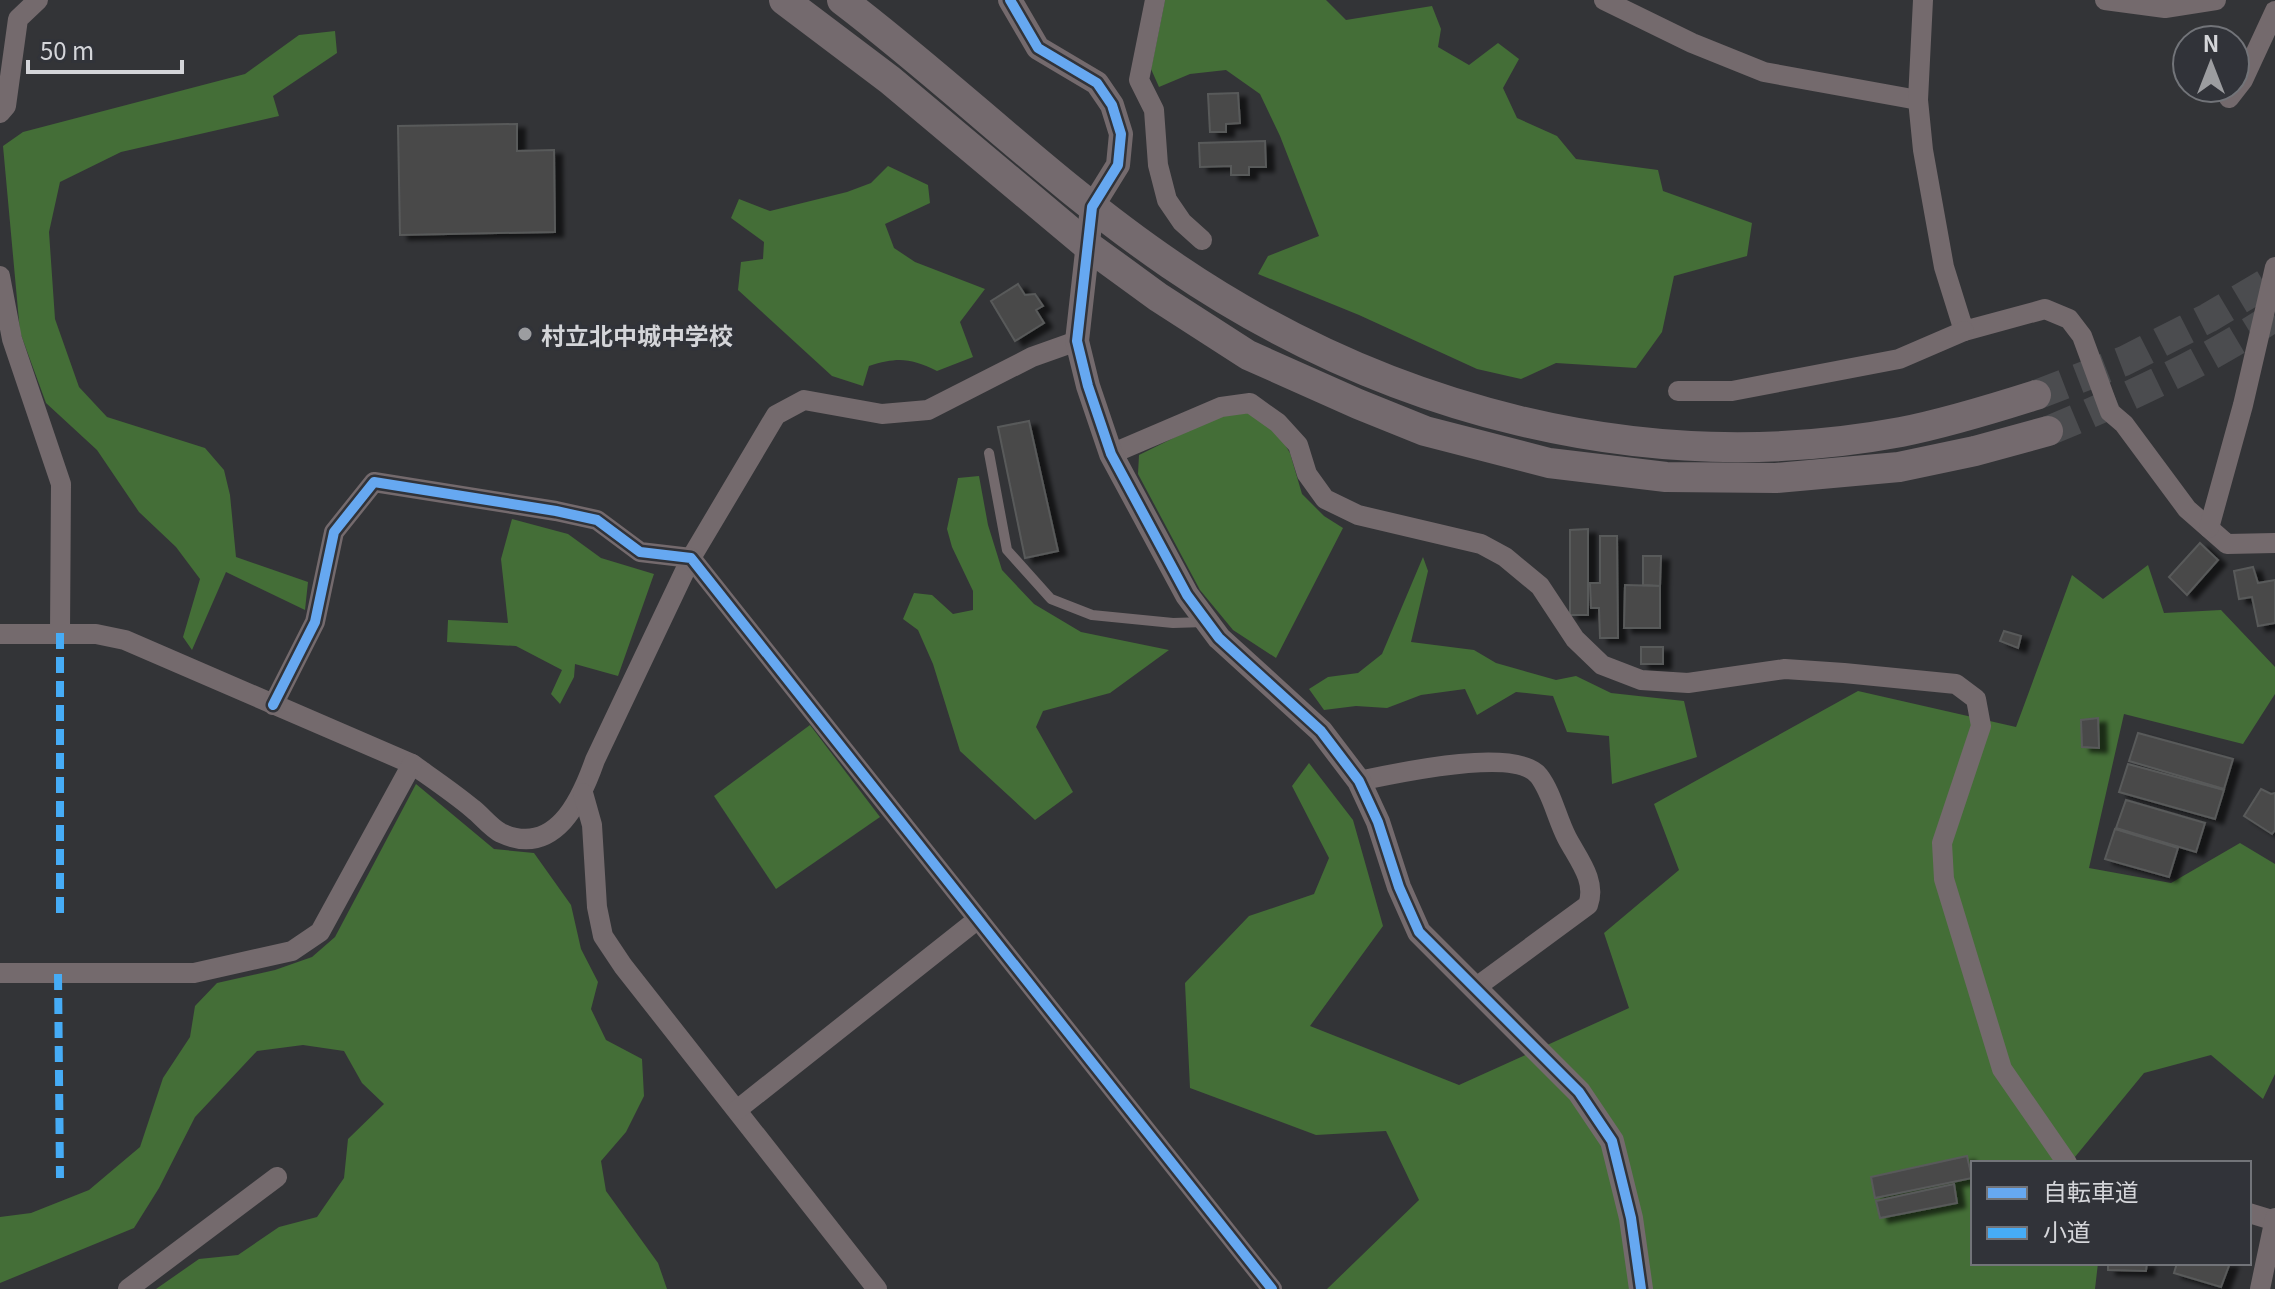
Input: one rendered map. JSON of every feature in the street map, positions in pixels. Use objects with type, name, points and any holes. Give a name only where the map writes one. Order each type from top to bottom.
[{"type":"main road","points":[[784,0],[890,80],[1088,246],[1180,312],[1248,355],[1425,431],[1549,463],[1666,477],[1776,478],[1899,467],[2048,431]]},
{"type":"main road","points":[[842,0],[899,43],[1092,207],[1169,264],[1275,330],[1383,379],[1441,401],[1555,430],[1674,445],[1785,445],[1901,432],[2036,395]]},
{"type":"street","points":[[0,113],[6,106],[18,19],[38,0]]},
{"type":"street","points":[[1155,0],[1139,80],[1154,110],[1158,165],[1167,200],[1182,222],[1202,240]]},
{"type":"street","points":[[1604,0],[1692,43],[1764,72],[1918,100]]},
{"type":"street","points":[[1923,0],[1918,100],[1923,150],[1944,267],[1964,331]]},
{"type":"street","points":[[2105,0],[2165,8],[2216,0]]},
{"type":"street","points":[[1017,4],[1038,48],[1097,83],[1112,105],[1121,134],[1118,165],[1092,207],[1077,341],[1088,386],[1111,454],[1187,595],[1219,638],[1321,731],[1359,781],[1378,822],[1399,887],[1419,932],[1579,1092],[1612,1141],[1631,1218],[1641,1289]]},
{"type":"street","points":[[2251,63],[2275,11]]},
{"type":"street","points":[[2209,528],[2243,405],[2275,267]]},
{"type":"street","points":[[0,276],[12,339],[61,484],[60,633]]},
{"type":"street","points":[[1678,391],[1732,391],[1899,359],[1964,331],[2045,309],[2069,319],[2082,336],[2110,412],[2124,424],[2187,509],[2227,544],[2275,543]]},
{"type":"street","points":[[0,634],[96,634],[125,640],[412,764],[449,790],[499,833],[517,838],[538,838],[563,823],[583,793],[595,760],[691,558],[776,415],[804,400],[882,414],[928,410],[1032,357],[1077,341]]},
{"type":"street","points":[[1111,454],[1221,407],[1250,403],[1278,423],[1298,445],[1307,474],[1325,499],[1358,515],[1481,544],[1505,557],[1540,586],[1575,639],[1602,665],[1641,680],[1688,683],[1785,669],[1956,684],[1976,699],[1981,726],[1942,843],[1944,879],[2002,1069],[2066,1161]]},
{"type":"street","points":[[273,705],[315,622],[334,532],[374,482],[597,520],[640,552],[691,558],[1272,1289]]},
{"type":"street","points":[[1359,781],[1425,768],[1491,762],[1531,768],[1541,777],[1560,825],[1591,883],[1592,895],[1588,905],[1475,988]]},
{"type":"street","points":[[0,973],[194,973],[292,951],[320,932],[412,764]]},
{"type":"street","points":[[583,793],[592,825],[597,907],[603,936],[623,966],[877,1289]]},
{"type":"street","points":[[737,1110],[978,919]]},
{"type":"street","points":[[128,1289],[277,1177]]},
{"type":"street","points":[[2251,1214],[2275,1220],[2260,1289]]},
{"type":"lane","points":[[989,453],[1007,550],[1051,599],[1092,615],[1173,623],[1207,622]]},
{"type":"green space","points":[[1165,0],[1326,0],[1346,20],[1432,6],[1441,29],[1438,47],[1469,65],[1498,43],[1519,59],[1503,88],[1517,118],[1557,136],[1576,159],[1658,170],[1663,191],[1752,223],[1747,256],[1674,276],[1662,332],[1636,368],[1556,363],[1521,379],[1477,369],[1359,315],[1258,274],[1268,256],[1319,236],[1260,94],[1226,70],[1190,74],[1159,87],[1151,69]]},
{"type":"green space","points":[[335,31],[337,53],[273,96],[279,116],[121,152],[60,182],[49,232],[55,319],[79,387],[107,417],[205,448],[224,470],[230,495],[236,557],[308,582],[305,610],[226,572],[192,650],[183,637],[200,579],[176,547],[139,512],[97,450],[46,403],[20,332],[3,146],[23,132],[245,74],[299,35]]},
{"type":"green space","points":[[888,166],[928,185],[930,203],[885,224],[894,248],[915,262],[985,289],[960,322],[973,357],[937,371],[904,360],[879,363],[869,366],[863,386],[832,376],[738,290],[741,262],[763,259],[764,242],[731,218],[739,199],[770,211],[871,183]]},
{"type":"green space","points":[[1251,412],[1276,430],[1290,453],[1302,494],[1324,516],[1343,528],[1276,658],[1233,630],[1200,590],[1138,474],[1139,455],[1222,414]]},
{"type":"green space","points":[[979,476],[988,525],[1002,570],[1034,604],[1081,632],[1169,650],[1110,693],[1043,711],[1036,727],[1073,792],[1035,820],[960,751],[933,664],[918,630],[903,619],[914,593],[932,595],[953,614],[973,610],[973,591],[947,529],[958,478]]},
{"type":"green space","points":[[512,519],[568,534],[601,558],[654,574],[618,676],[575,664],[574,677],[560,704],[551,694],[562,670],[516,646],[447,642],[448,620],[508,623],[501,559]]},
{"type":"green space","points":[[1423,557],[1428,571],[1411,642],[1474,650],[1496,663],[1556,680],[1576,676],[1611,693],[1684,701],[1697,757],[1612,784],[1609,736],[1567,732],[1553,696],[1516,692],[1477,715],[1465,689],[1421,695],[1387,708],[1356,706],[1324,710],[1309,689],[1328,677],[1358,673],[1382,654]]},
{"type":"green space","points":[[2148,565],[2164,613],[2221,610],[2275,667],[2275,694],[2243,744],[2124,714],[2089,868],[2171,883],[2240,843],[2275,864],[2275,1074],[2263,1099],[2211,1055],[2144,1073],[2072,1161],[1971,1161],[1971,1265],[2098,1265],[2095,1289],[1327,1289],[1419,1200],[1386,1131],[1316,1135],[1190,1088],[1185,983],[1249,916],[1314,894],[1329,858],[1292,786],[1309,763],[1353,820],[1383,926],[1310,1026],[1459,1085],[1629,1008],[1604,933],[1679,870],[1654,804],[1858,691],[2016,727],[2072,575],[2103,599]]},
{"type":"green space","points":[[810,725],[880,817],[776,889],[714,796]]},
{"type":"green space","points":[[416,784],[494,849],[534,853],[571,905],[581,949],[598,982],[591,1009],[606,1040],[642,1059],[644,1096],[626,1132],[601,1161],[606,1191],[658,1263],[667,1289],[156,1289],[199,1259],[238,1255],[279,1227],[317,1217],[344,1178],[348,1139],[384,1104],[362,1083],[344,1051],[303,1045],[257,1051],[195,1117],[159,1188],[134,1228],[0,1283],[0,1217],[31,1213],[89,1190],[140,1147],[163,1078],[190,1037],[195,1006],[217,983],[275,970],[312,957],[335,937]]},
{"type":"building","points":[[1238,93],[1240,123],[1226,124],[1226,132],[1210,132],[1208,94]]},
{"type":"building","points":[[517,124],[517,151],[554,150],[555,232],[400,235],[398,126]]},
{"type":"building","points":[[1265,141],[1266,167],[1249,167],[1249,175],[1231,175],[1231,166],[1200,167],[1199,143]]},
{"type":"building","points":[[1018,284],[1025,295],[1035,294],[1043,306],[1036,310],[1044,323],[1015,341],[991,301]]},
{"type":"building","points":[[1029,421],[1058,551],[1025,558],[998,427]]},
{"type":"building","points":[[1588,529],[1588,615],[1570,615],[1570,530]]},
{"type":"building","points":[[1600,536],[1617,536],[1618,638],[1600,638],[1599,608],[1591,608],[1590,583],[1600,583]]},
{"type":"building","points":[[2200,543],[2218,560],[2187,595],[2169,577]]},
{"type":"building","points":[[1643,556],[1661,556],[1660,586],[1643,585]]},
{"type":"building","points":[[2253,567],[2258,583],[2275,580],[2275,623],[2258,626],[2252,597],[2239,599],[2234,571]]},
{"type":"building","points":[[1625,585],[1660,586],[1660,628],[1624,628]]},
{"type":"building","points":[[2004,631],[2021,636],[2018,648],[2000,641]]},
{"type":"building","points":[[1641,647],[1663,647],[1663,664],[1641,664]]},
{"type":"building","points":[[2098,718],[2099,748],[2082,747],[2081,720]]},
{"type":"building","points":[[2138,733],[2233,759],[2224,789],[2129,761]]},
{"type":"building","points":[[2128,764],[2224,790],[2215,819],[2119,792]]},
{"type":"building","points":[[2261,789],[2275,793],[2275,830],[2272,834],[2244,816]]},
{"type":"building","points":[[2126,800],[2205,823],[2196,852],[2116,828]]},
{"type":"building","points":[[2115,829],[2178,848],[2169,877],[2105,859]]},
{"type":"building","points":[[1967,1156],[1971,1174],[1971,1178],[1875,1198],[1871,1177]]},
{"type":"building","points":[[1954,1184],[1957,1203],[1880,1218],[1876,1201]]},
{"type":"building","points":[[2108,1265],[2147,1265],[2146,1271],[2108,1270]]},
{"type":"building","points":[[2176,1265],[2229,1265],[2221,1287],[2174,1273]]},
{"type":"tunnel","points":[[2036,395],[2124,361],[2208,318],[2275,278]]},
{"type":"tunnel","points":[[2048,431],[2164,379],[2220,350],[2275,316]]},
{"type":"marked path","points":[[60,633],[60,918]]},
{"type":"marked path","points":[[58,974],[60,1178]]},
{"type":"cycle path","points":[[1010,0],[1038,48],[1097,83],[1112,105],[1121,134],[1118,165],[1092,207],[1077,341],[1088,386],[1111,454],[1187,595],[1219,638],[1321,731],[1359,781],[1378,822],[1399,887],[1419,932],[1579,1092],[1612,1141],[1631,1218],[1641,1289]]},
{"type":"cycle path","points":[[273,705],[315,622],[334,532],[374,482],[597,520],[640,552],[691,558],[1272,1289]]},
{"type":"place","name":"村立北中城中学校","points":[[525,334]]}]
